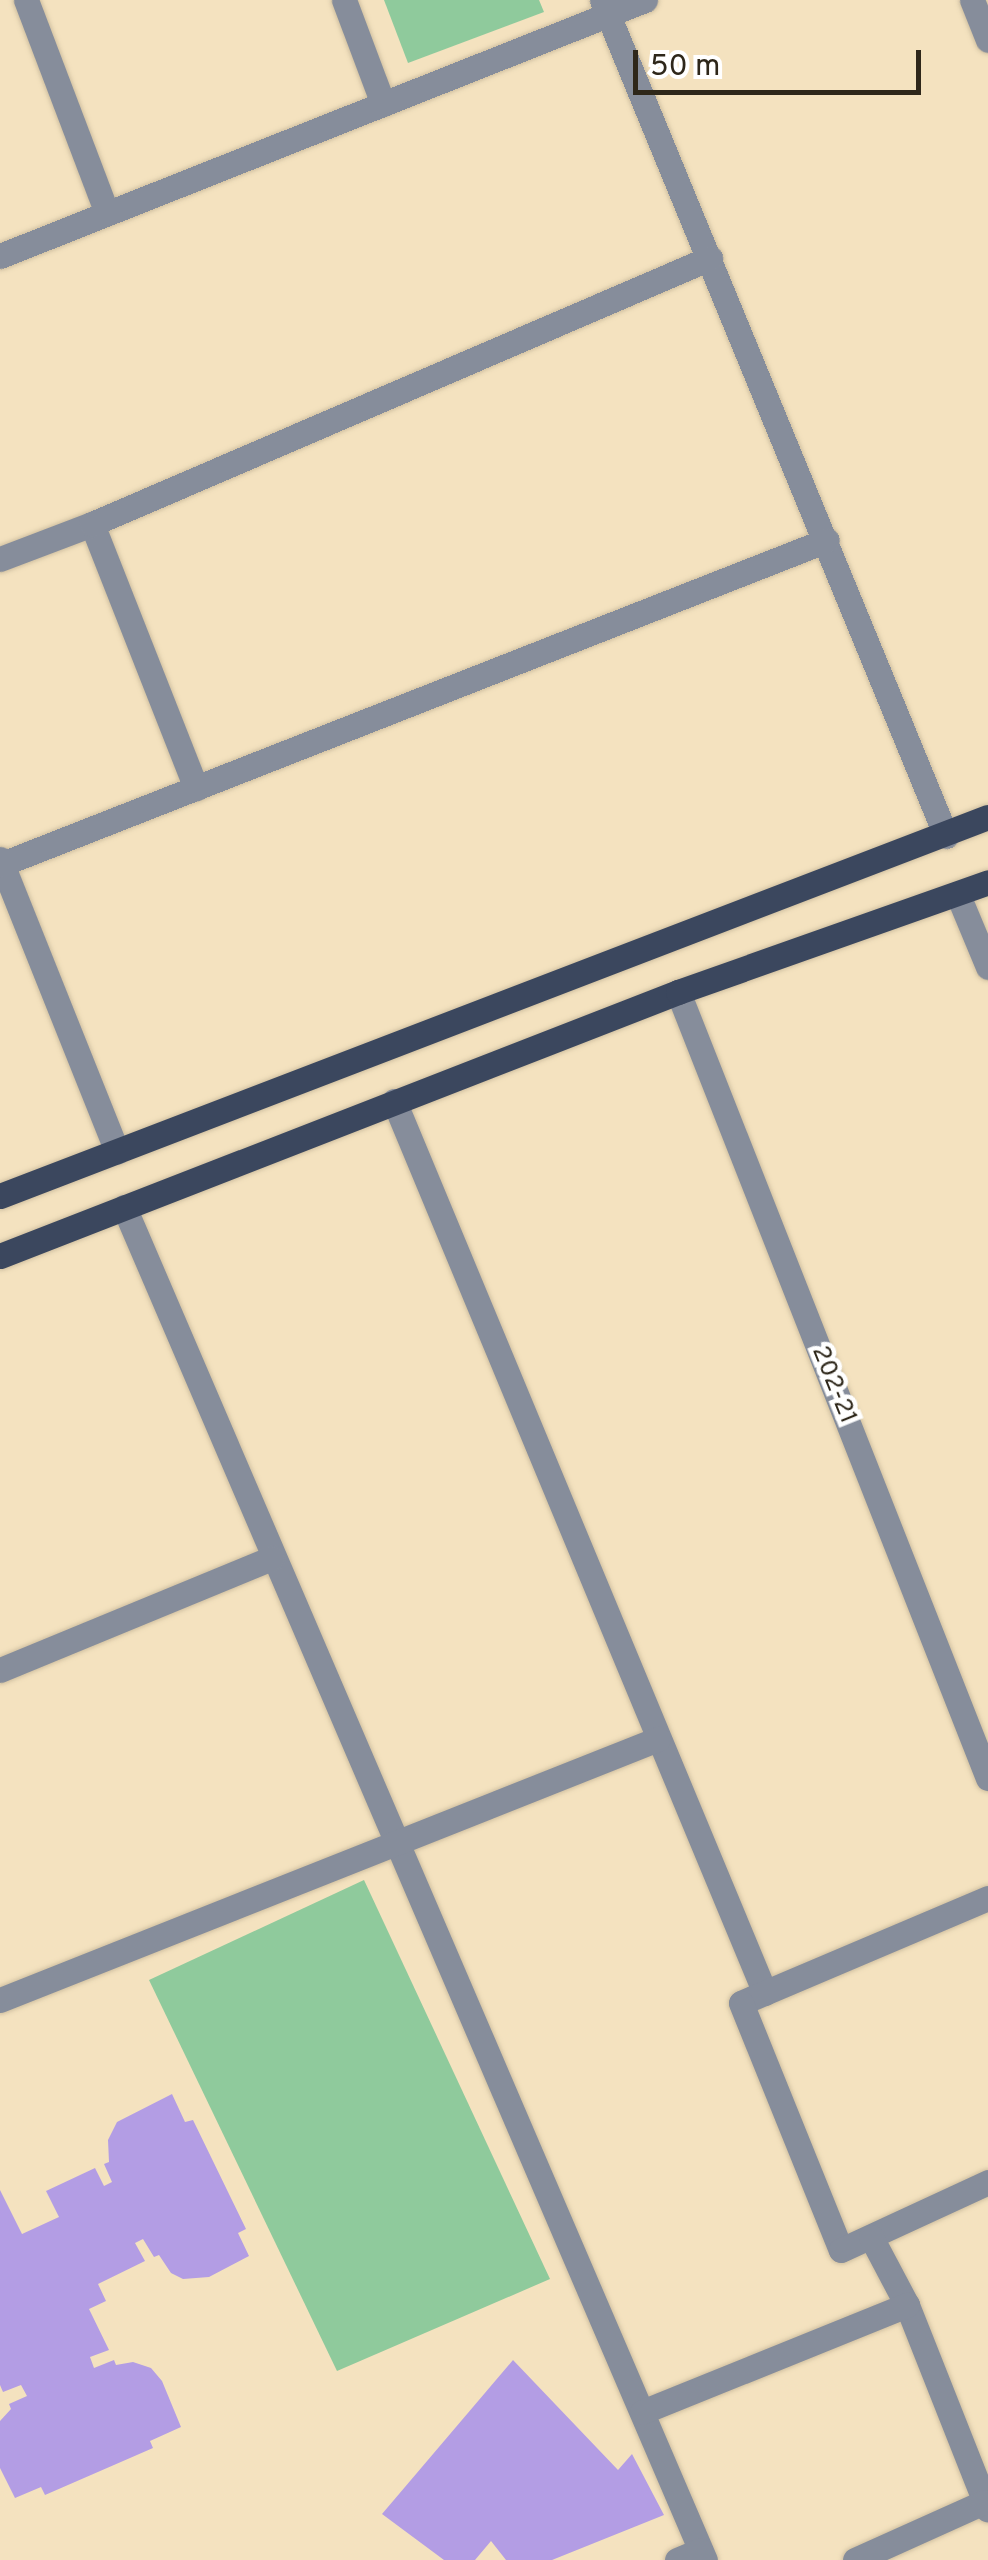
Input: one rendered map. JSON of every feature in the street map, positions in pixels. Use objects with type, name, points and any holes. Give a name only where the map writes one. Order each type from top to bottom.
[{"type":"main road","points":[[0,1196],[988,817]]},
{"type":"main road","points":[[0,1256],[678,992],[988,882]]},
{"type":"street","points":[[26,0],[107,214]]},
{"type":"street","points":[[344,0],[383,104]]},
{"type":"street","points":[[0,256],[383,104],[606,7],[645,0]]},
{"type":"street","points":[[972,0],[988,40]]},
{"type":"street","points":[[606,7],[946,836]]},
{"type":"street","points":[[0,559],[92,524],[710,258]]},
{"type":"street","points":[[92,524],[196,788]]},
{"type":"street","points":[[117,1150],[1,862],[827,540]]},
{"type":"street","points":[[958,894],[988,967]]},
{"type":"street","name":"202-21","points":[[678,992],[988,1778]]},
{"type":"street","points":[[394,1101],[764,1993]]},
{"type":"street","points":[[124,1207],[642,2412],[694,2557]]},
{"type":"street","points":[[0,1670],[272,1558]]},
{"type":"street","points":[[0,2000],[394,1840],[658,1740]]},
{"type":"street","points":[[988,1898],[741,2003],[840,2250],[988,2182]]},
{"type":"street","points":[[855,2560],[986,2506],[907,2305],[871,2237]]},
{"type":"street","points":[[642,2412],[907,2305]]},
{"type":"green space","points":[[384,0],[539,0],[544,12],[408,63]]},
{"type":"green space","points":[[364,1880],[550,2279],[337,2371],[149,1980]]},
{"type":"building","points":[[172,2094],[185,2122],[193,2120],[246,2229],[238,2233],[249,2256],[209,2277],[183,2279],[171,2273],[159,2255],[154,2257],[143,2239],[135,2243],[145,2261],[98,2284],[106,2301],[89,2309],[109,2350],[90,2357],[94,2368],[114,2360],[116,2365],[133,2362],[151,2368],[162,2381],[181,2427],[150,2441],[153,2448],[45,2495],[41,2487],[15,2498],[0,2468],[0,2421],[11,2409],[9,2404],[27,2396],[21,2385],[3,2392],[0,2385],[0,2190],[22,2234],[59,2217],[46,2191],[95,2168],[104,2186],[112,2182],[104,2164],[109,2162],[108,2140],[117,2122]]},
{"type":"building","points":[[513,2360],[618,2470],[632,2454],[664,2515],[552,2560],[506,2560],[491,2541],[475,2560],[444,2560],[382,2514]]}]
